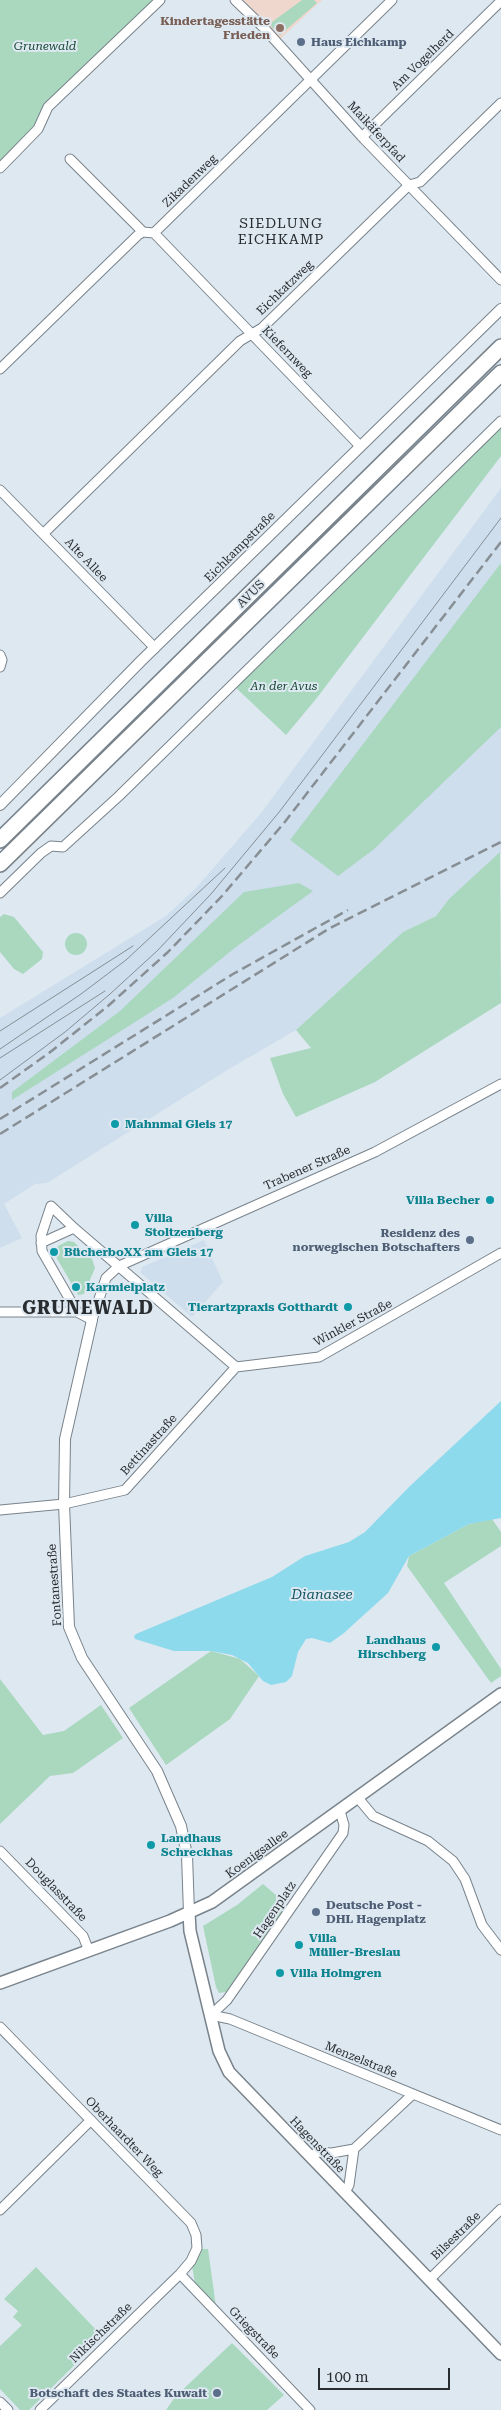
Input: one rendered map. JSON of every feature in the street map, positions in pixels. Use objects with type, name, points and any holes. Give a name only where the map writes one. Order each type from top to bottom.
[{"type":"highway","name":"AVUS","points":[[0,840],[501,347]]},
{"type":"highway","name":"AVUS","points":[[0,864],[501,374]]},
{"type":"highway","points":[[414,461],[443,436],[501,379]]},
{"type":"main road","name":"Koenigsallee","points":[[0,1983],[189,1913],[234,1888],[500,1697]]},
{"type":"main road","name":"Hagenstraße","points":[[189,1913],[190,1931],[219,2051],[229,2072],[501,2354]]},
{"type":"street","points":[[0,168],[38,129],[48,106],[160,0]]},
{"type":"street","name":"Maikäferpfad","points":[[235,0],[311,79],[362,137],[501,280]]},
{"type":"street","name":"Zikadenweg","points":[[154,233],[392,0]]},
{"type":"street","name":"Am Vogelherd","points":[[362,137],[501,1]]},
{"type":"street","name":"Eichkatzweg","points":[[43,534],[240,341],[262,328],[409,185],[420,182],[501,103]]},
{"type":"street","points":[[70,159],[143,232],[154,233]]},
{"type":"street","points":[[0,369],[143,232]]},
{"type":"street","name":"Kiefernweg","points":[[154,233],[360,446]]},
{"type":"street","name":"Eichkampstraße","points":[[0,805],[155,648],[501,309]]},
{"type":"street","points":[[0,892],[41,853],[51,846],[63,847],[119,796],[501,421]]},
{"type":"street","name":"Alte Allee","points":[[1,493],[155,648]]},
{"type":"street","points":[[0,655],[2,660],[0,667]]},
{"type":"street","name":"Trabener Straße","points":[[119,1266],[375,1152],[501,1084]]},
{"type":"street","points":[[76,1312],[42,1251],[41,1236],[51,1206],[236,1367]]},
{"type":"street","points":[[42,1243],[74,1228]]},
{"type":"street","name":"Winkler Straße","points":[[236,1367],[319,1357],[501,1253]]},
{"type":"street","name":"Fontanestraße","points":[[119,1266],[106,1278],[92,1320],[65,1439],[66,1602],[72,1636],[82,1658],[157,1772],[181,1826],[187,1855],[189,1913]]},
{"type":"street","points":[[0,1312],[76,1312],[92,1320]]},
{"type":"street","name":"Bettinastraße","points":[[0,1510],[64,1504],[125,1490],[236,1367]]},
{"type":"street","points":[[358,1798],[372,1816],[428,1840],[453,1861],[465,1879],[482,1925],[501,1950]]},
{"type":"street","name":"Hagenplatz","points":[[211,2015],[227,2000],[343,1832],[344,1825],[340,1811]]},
{"type":"street","name":"Douglasstraße","points":[[0,1850],[83,1936],[89,1951]]},
{"type":"street","name":"Menzelstraße","points":[[211,2015],[230,2019],[501,2130]]},
{"type":"street","name":"Oberhaardter Weg","points":[[0,2027],[191,2223],[196,2235],[197,2248],[192,2261],[180,2274]]},
{"type":"street","points":[[311,2158],[317,2152],[332,2153],[354,2149],[412,2094]]},
{"type":"street","points":[[0,2210],[91,2120]]},
{"type":"street","points":[[345,2192],[350,2186],[354,2149]]},
{"type":"street","name":"Bilsestraße","points":[[429,2280],[501,2210]]},
{"type":"street","name":"Nikischstraße","points":[[40,2410],[180,2274]]},
{"type":"street","name":"Griegstraße","points":[[180,2274],[310,2410]]},
{"type":"street","points":[[0,2402],[8,2410]]},
{"type":"shaded area","name":"Kindertagesstätte Frieden","points":[[241,0],[322,0],[279,40]]},
{"type":"shaded area","points":[[501,488],[501,853],[450,899],[436,916],[403,932],[296,1030],[224,1072],[47,1183],[35,1184],[4,1204],[22,1238],[0,1248],[0,1018],[166,916],[196,888],[261,813]]},
{"type":"shaded area","points":[[204,1240],[223,1282],[192,1317],[141,1273],[142,1267]]},
{"type":"green space","name":"Grunewald","points":[[0,0],[159,0],[48,106],[38,129],[0,167]]},
{"type":"green space","points":[[302,0],[314,0],[317,3],[280,35],[271,26],[272,22]]},
{"type":"green space","name":"An der Avus","points":[[501,426],[501,456],[316,699],[286,735],[235,687]]},
{"type":"green space","points":[[501,563],[501,727],[373,850],[338,876],[290,840]]},
{"type":"green space","points":[[500,852],[501,1003],[375,1082],[296,1117],[283,1094],[270,1058],[311,1048],[296,1030],[403,932],[436,916],[449,899]]},
{"type":"green space","points":[[299,883],[313,891],[236,947],[173,998],[12,1100],[12,1092],[120,1011],[244,892]]},
{"type":"green space","points":[[4,914],[14,917],[43,952],[42,959],[23,974],[14,969],[0,952],[0,917]]},
{"type":"green space","points":[[76,933],[84,936],[87,944],[84,952],[76,955],[68,952],[65,944],[68,936]]},
{"type":"green space","points":[[68,1241],[74,1242],[92,1259],[95,1268],[84,1294],[78,1295],[55,1255],[58,1246]]},
{"type":"green space","points":[[492,1519],[501,1532],[501,1546],[444,1583],[501,1669],[501,1676],[491,1683],[407,1566],[409,1556],[469,1524]]},
{"type":"green space","points":[[211,1651],[240,1659],[259,1676],[230,1719],[166,1765],[129,1708]]},
{"type":"green space","points":[[0,1679],[43,1735],[64,1731],[101,1705],[123,1738],[73,1773],[50,1776],[0,1824]]},
{"type":"green space","points":[[263,1884],[276,1895],[276,1901],[285,1909],[226,1992],[219,1993],[216,1987],[203,1926],[237,1905]]},
{"type":"green space","points":[[198,2249],[208,2249],[216,2307],[195,2283],[192,2266]]},
{"type":"green space","points":[[36,2267],[103,2337],[29,2410],[20,2410],[0,2389],[0,2346],[22,2325],[13,2317],[18,2311],[4,2299]]},
{"type":"green space","points":[[232,2343],[284,2395],[267,2410],[166,2410],[175,2397]]},
{"type":"water","name":"Dianasee","points":[[501,1401],[501,1518],[469,1524],[409,1556],[388,1593],[344,1633],[330,1643],[312,1638],[306,1639],[298,1652],[292,1676],[286,1682],[271,1685],[263,1681],[248,1663],[232,1655],[211,1651],[174,1651],[135,1639],[134,1636],[136,1634],[272,1577],[305,1556],[349,1542],[365,1532],[409,1487]]},
{"type":"tram line","points":[[0,1080],[65,1032],[110,994],[157,951],[211,894],[280,811],[501,518]]},
{"type":"tram line","points":[[0,1049],[81,994],[126,960],[225,868]]},
{"type":"tram line","points":[[0,1031],[133,946]]},
{"type":"tram line","points":[[0,1058],[105,991]]},
{"type":"railway","points":[[0,1088],[49,1053],[108,1006],[168,952],[222,896],[284,823],[501,542]]},
{"type":"railway","points":[[0,1134],[330,928],[501,842]]},
{"type":"railway","points":[[0,1119],[233,974],[348,910]]},
{"type":"place","name":"Kindertagesstätte Frieden","points":[[280,28]]},
{"type":"place","name":"Haus Eichkamp","points":[[301,42]]},
{"type":"place","name":"Mahnmal Gleis 17","points":[[115,1124]]},
{"type":"place","name":"Villa Becher","points":[[490,1200]]},
{"type":"place","name":"Villa Stoltzenberg","points":[[135,1225]]},
{"type":"place","name":"Residenz des norwegischen Botschafters","points":[[470,1240]]},
{"type":"place","name":"BücherboXX am Gleis 17","points":[[54,1252]]},
{"type":"place","name":"Karmielplatz","points":[[76,1287]]},
{"type":"place","name":"Tierartzpraxis Gotthardt","points":[[348,1307]]},
{"type":"place","name":"Landhaus Hirschberg","points":[[436,1647]]},
{"type":"place","name":"Landhaus Schreckhas","points":[[151,1845]]},
{"type":"place","name":"Deutsche Post - DHL Hagenplatz","points":[[316,1912]]},
{"type":"place","name":"Villa Müller-Breslau","points":[[299,1945]]},
{"type":"place","name":"Villa Holmgren","points":[[280,1973]]},
{"type":"place","name":"Botschaft des Staates Kuwait","points":[[217,2393]]},
{"type":"district","name":"SIEDLUNG EICHKAMP","points":[[281,232]]},
{"type":"district","name":"GRUNEWALD","points":[[88,1309]]}]
